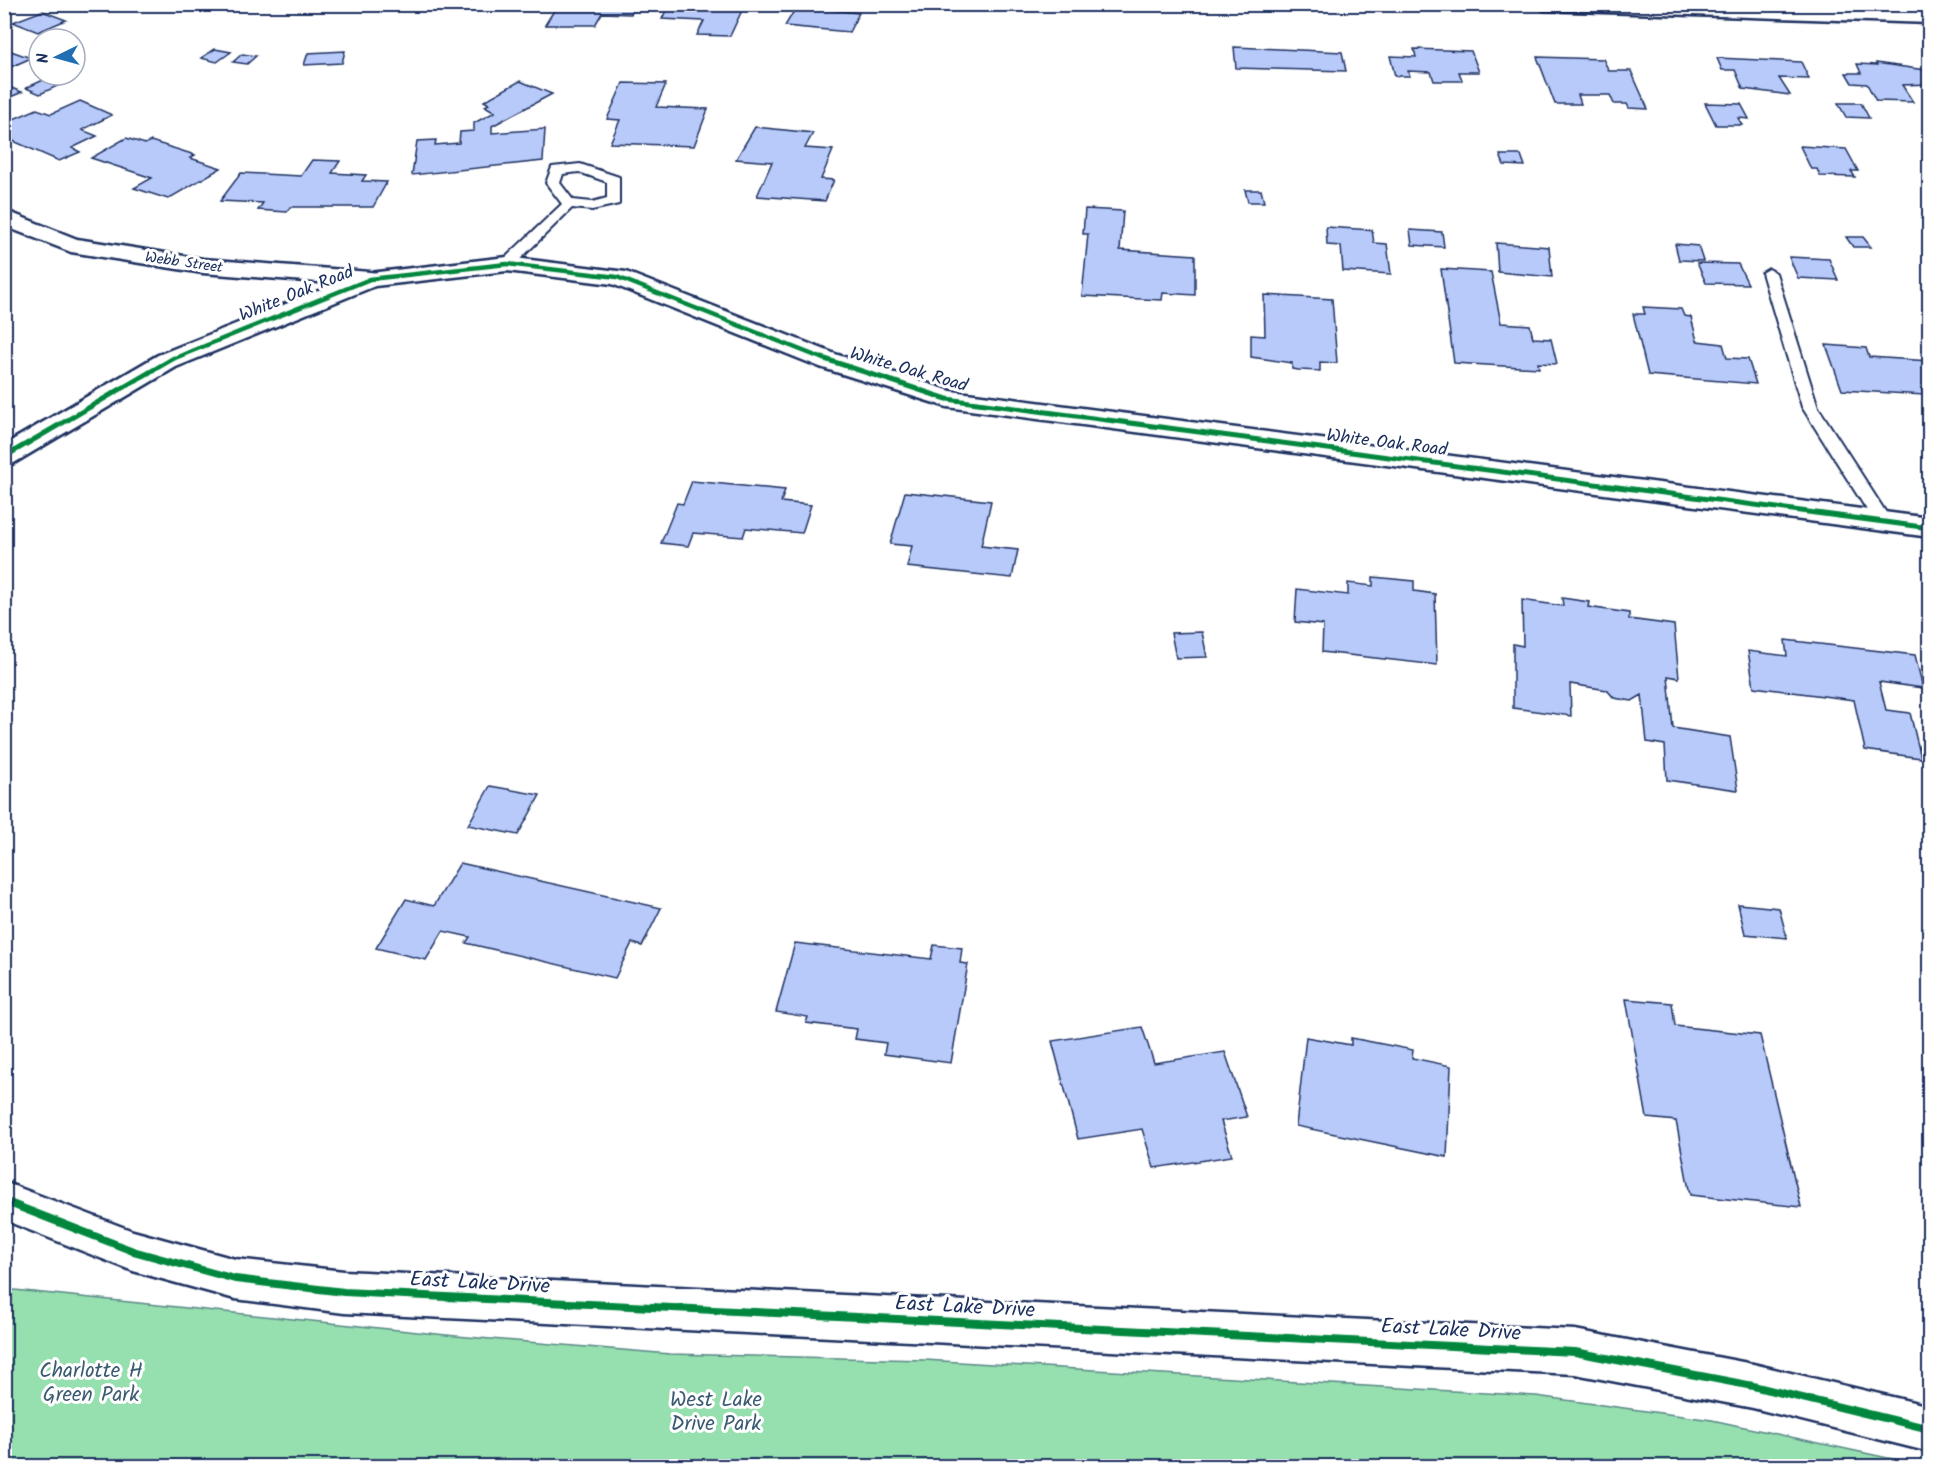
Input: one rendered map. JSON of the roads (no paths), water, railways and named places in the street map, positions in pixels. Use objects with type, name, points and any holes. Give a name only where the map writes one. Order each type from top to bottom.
[{"type":"street","points":[[1544,4],[1929,17]]},
{"type":"street","name":"Webb Street","points":[[4,217],[71,246],[203,266],[370,279]]},
{"type":"street","name":"White Oak Road","points":[[4,457],[167,361],[370,279],[507,264],[617,276],[829,361],[947,399],[1929,528]]},
{"type":"street","name":"East Lake Drive","points":[[4,1201],[133,1251],[224,1276],[345,1292],[1575,1352],[1684,1370],[1805,1396],[1929,1429]]},
{"type":"lane","points":[[507,264],[569,204]]},
{"type":"lane","points":[[1769,273],[1810,407],[1883,522]]},
{"type":"park label","name":"Charlotte H Green Park","points":[[91,1382]]},
{"type":"park label","name":"West Lake Drive Park","points":[[716,1411]]}]
